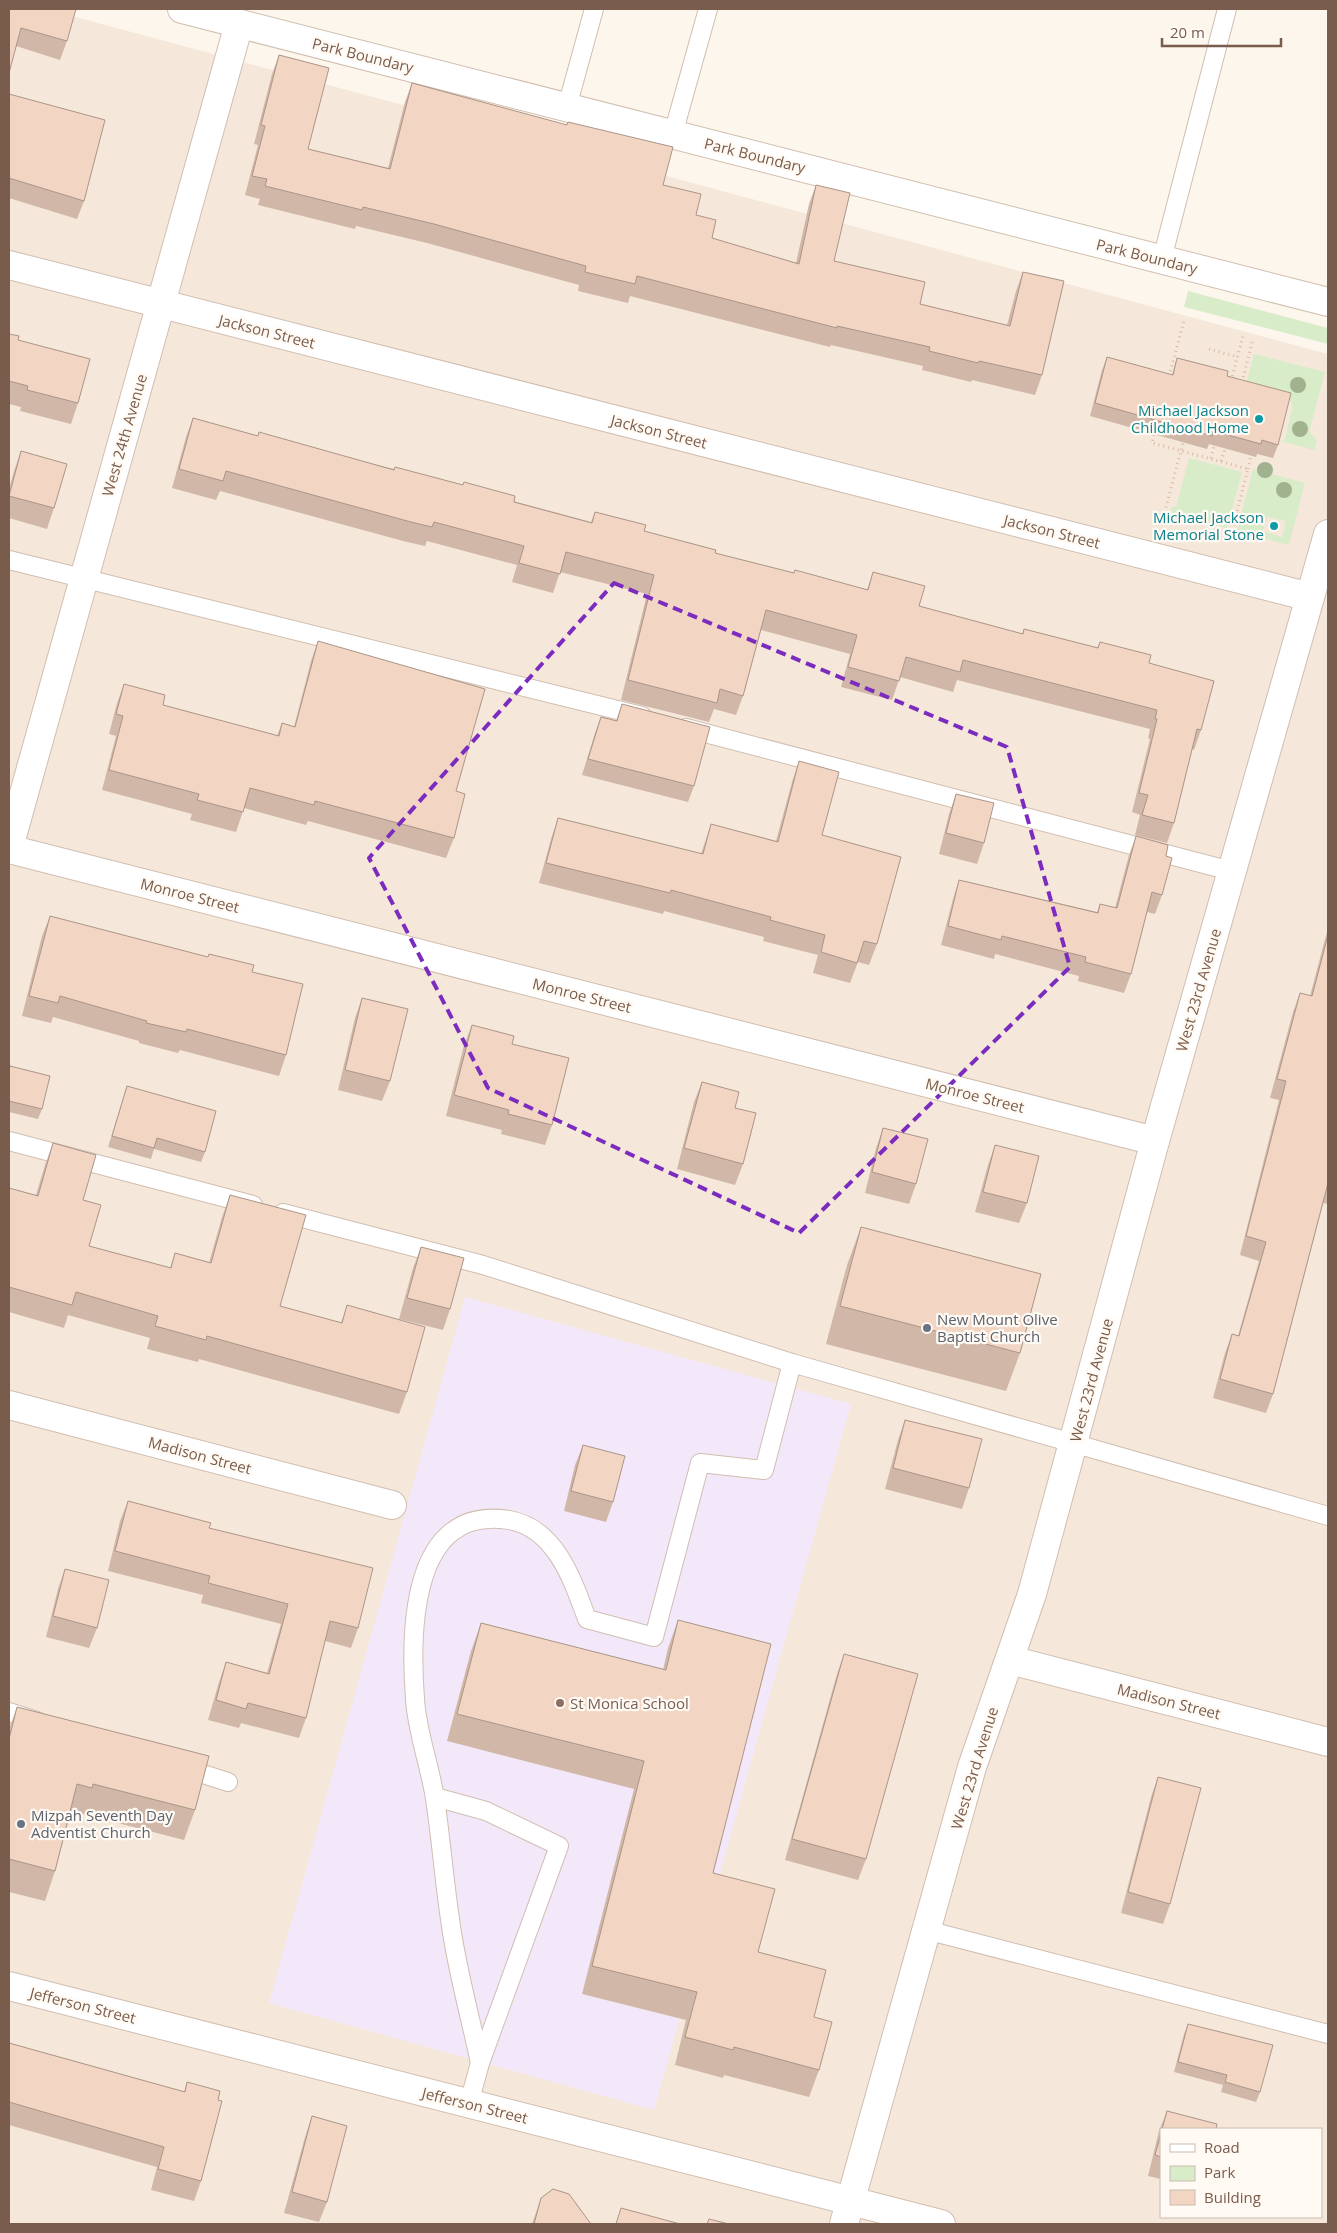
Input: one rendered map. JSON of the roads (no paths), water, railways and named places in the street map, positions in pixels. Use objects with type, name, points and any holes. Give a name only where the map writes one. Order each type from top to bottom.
[{"type":"street","name":"Park Boundary","points":[[182,9],[1328,302]]},
{"type":"street","name":"West 24th Avenue","points":[[9,848],[239,24]]},
{"type":"street","name":"Jackson Street","points":[[9,265],[1310,597]]},
{"type":"street","name":"West 23rd Avenue","points":[[847,2213],[972,1767],[1032,1594],[1155,1141],[1328,534]]},
{"type":"street","name":"Monroe Street","points":[[9,848],[1155,1141]]},
{"type":"street","name":"Madison Street","points":[[9,1405],[392,1504]]},
{"type":"street","name":"Madison Street","points":[[1010,1660],[1328,1742]]},
{"type":"street","name":"Jefferson Street","points":[[9,1986],[469,2103],[847,2213],[941,2224]]},
{"type":"lane","points":[[567,108],[594,9]]},
{"type":"lane","points":[[673,134],[708,9]]},
{"type":"lane","points":[[1162,259],[1227,9]]},
{"type":"lane","points":[[9,560],[665,722],[1231,871]]},
{"type":"lane","points":[[9,1141],[484,1265],[792,1363],[1328,1516]]},
{"type":"lane","points":[[480,2063],[450,1921],[435,1797],[420,1734],[415,1700],[414,1661],[420,1588],[429,1559],[440,1543],[456,1529],[474,1520],[511,1520],[529,1527],[544,1538],[558,1555],[571,1578],[587,1619],[654,1637],[700,1462],[764,1470],[792,1363]]},
{"type":"lane","points":[[9,1712],[54,1727]]},
{"type":"lane","points":[[164,1762],[228,1782]]},
{"type":"lane","points":[[435,1797],[486,1811],[559,1846],[480,2063],[469,2103]]},
{"type":"lane","points":[[926,1930],[1328,2034]]},
{"type":"place","name":"Michael Jackson Childhood Home","points":[[1259,419]]},
{"type":"place","name":"Michael Jackson Memorial Stone","points":[[1274,526]]},
{"type":"place","name":"New Mount Olive Baptist Church","points":[[927,1328]]},
{"type":"place","name":"St Monica School","points":[[560,1703]]},
{"type":"place","name":"Mizpah Seventh Day Adventist Church","points":[[21,1824]]}]
